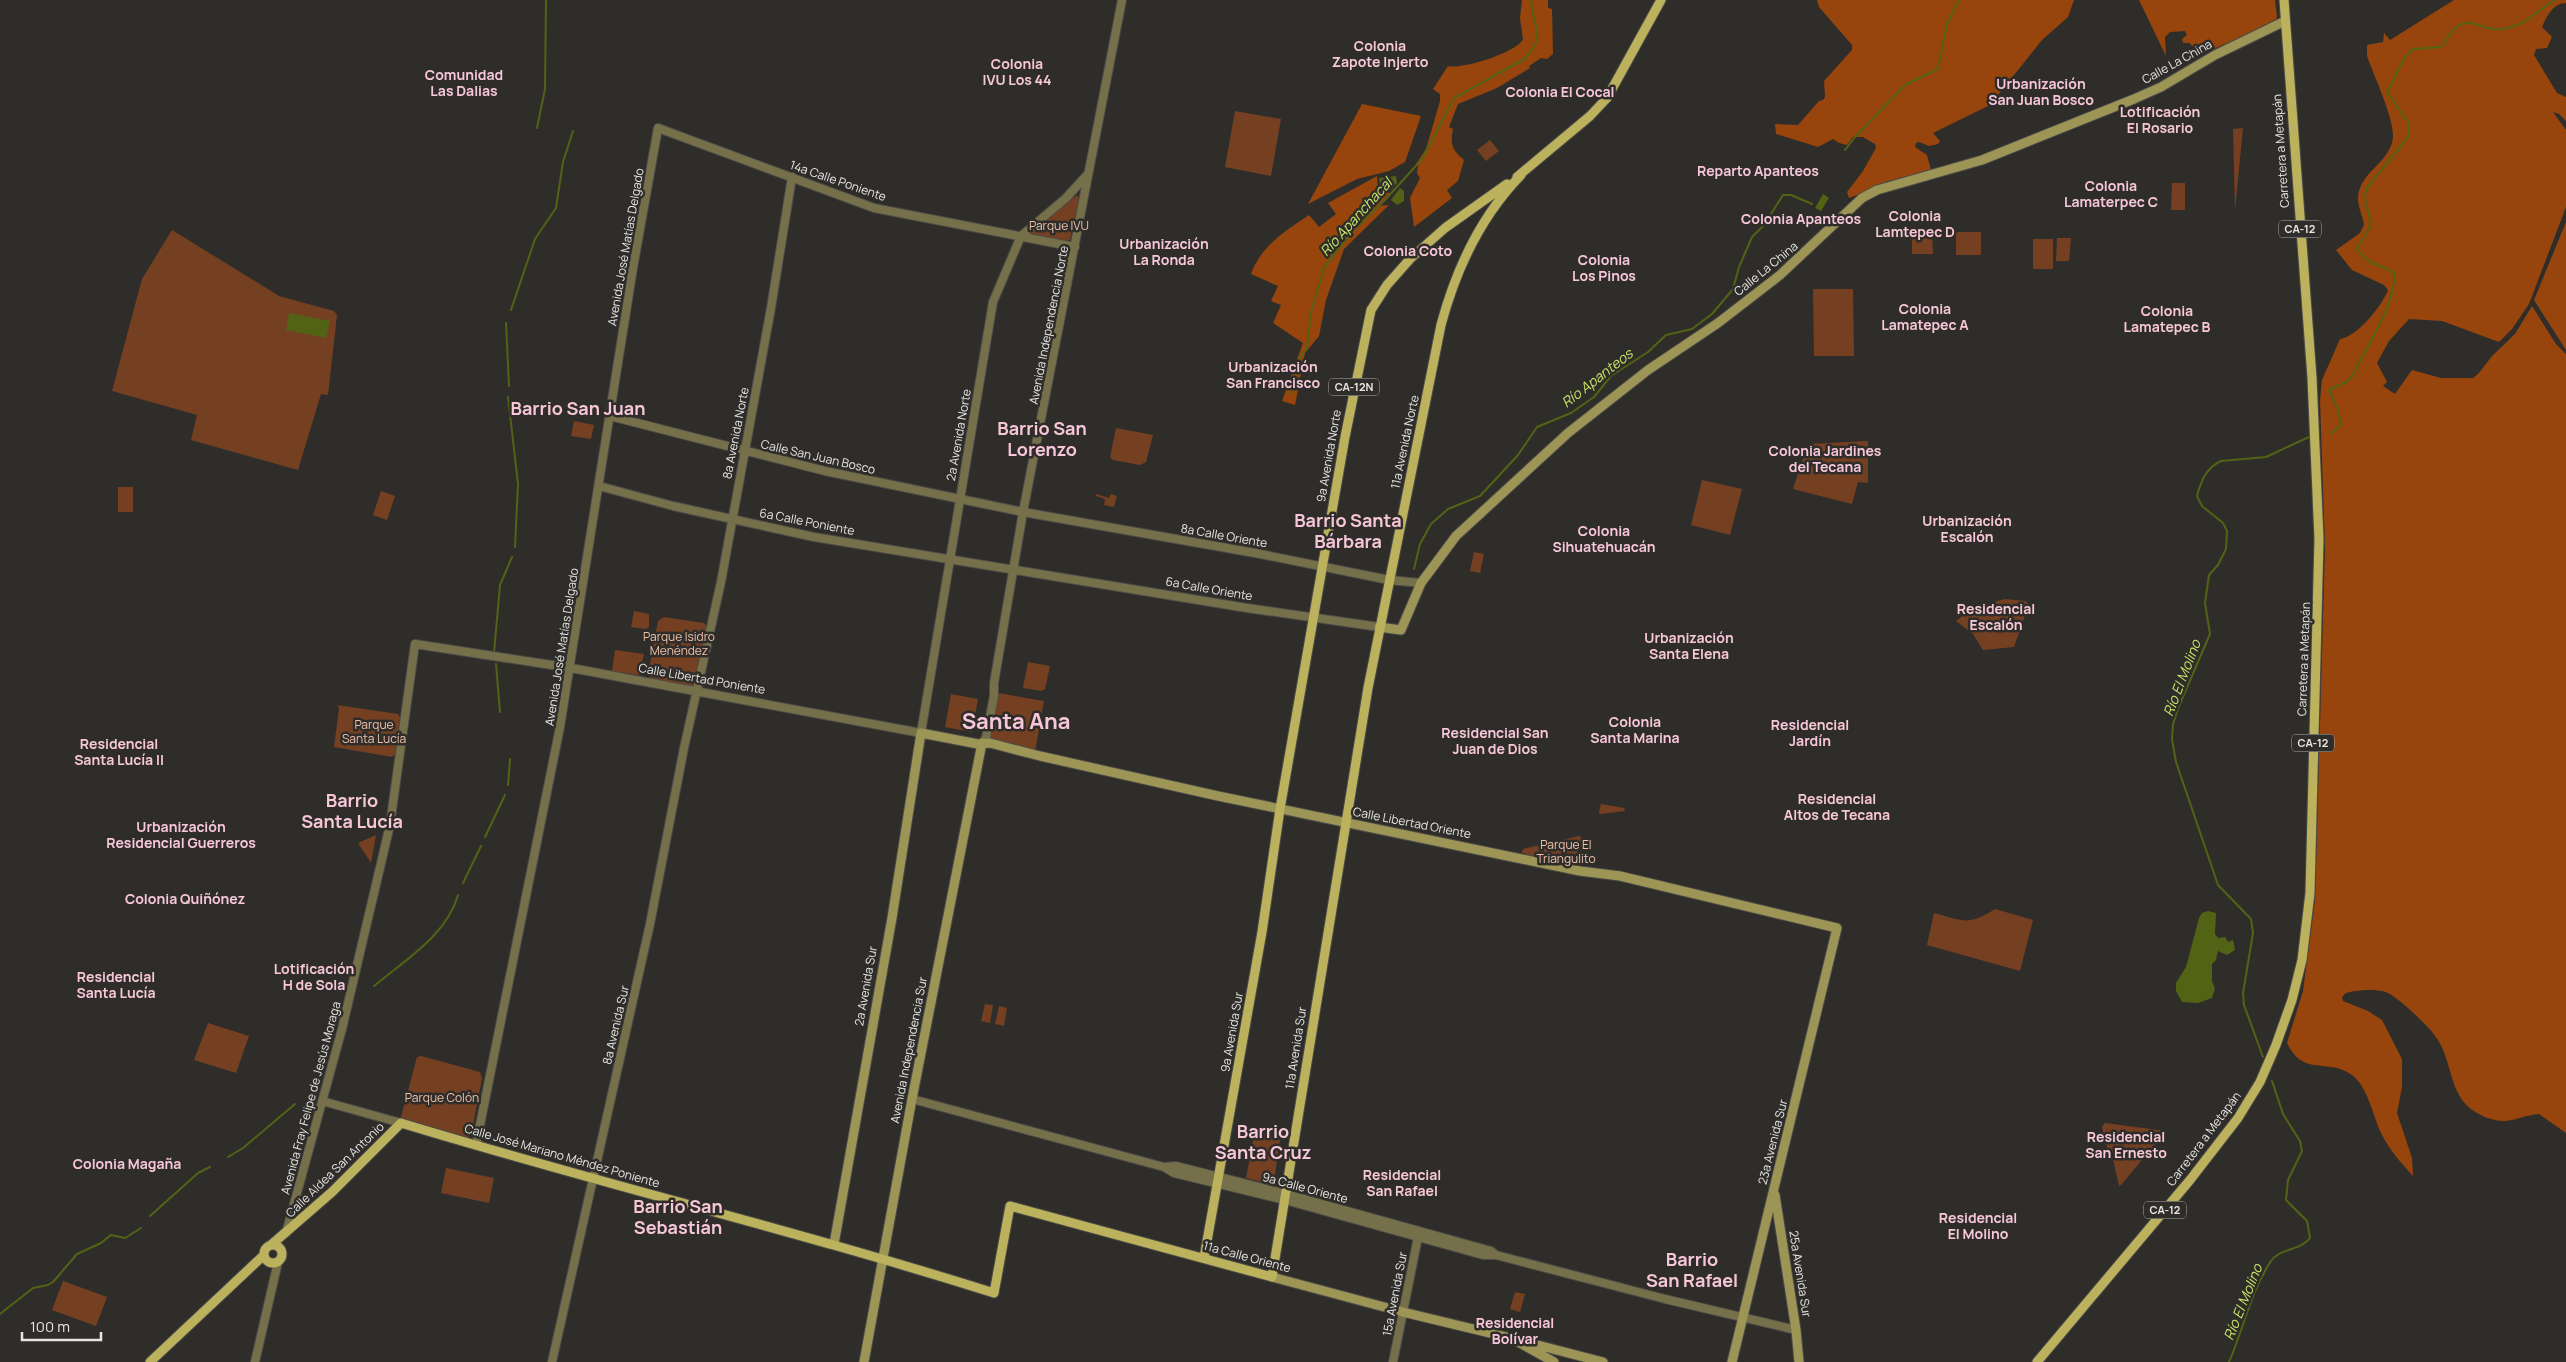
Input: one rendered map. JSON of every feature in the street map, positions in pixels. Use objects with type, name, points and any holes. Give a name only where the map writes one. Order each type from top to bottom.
[{"type":"main road","points":[[1521,175],[1590,116],[1607,98],[1661,0]]},
{"type":"main road","name":"CA-12","points":[[2284,0],[2285,22]]},
{"type":"main road","name":"Calle La China","points":[[1401,630],[1421,583],[1450,542],[1568,433],[1648,370],[1718,323],[1780,276],[1862,198],[1877,190],[1982,160],[2134,99],[2170,82],[2215,55],[2285,22]]},
{"type":"main road","name":"Carretera a Metapán","points":[[2037,1362],[2190,1180],[2238,1118],[2260,1082],[2272,1054],[2292,1000],[2302,960],[2310,893],[2319,524],[2313,385],[2285,22]]},
{"type":"main road","name":"9a Avenida Norte","points":[[1280,809],[1345,437],[1371,310],[1401,268],[1445,228],[1521,175]]},
{"type":"main road","name":"11a Avenida Norte","points":[[1347,823],[1379,627],[1434,357],[1449,298],[1465,256],[1485,218],[1521,175]]},
{"type":"main road","points":[[1474,207],[1481,209],[1485,218]]},
{"type":"main road","name":"6a Calle Oriente","points":[[1379,627],[1401,630]]},
{"type":"main road","name":"Calle Libertad Poniente","points":[[921,733],[978,744],[982,743]]},
{"type":"main road","name":"2a Avenida Sur","points":[[834,1244],[892,918],[921,733]]},
{"type":"main road","name":"Calle Libertad Oriente","points":[[982,743],[1280,809],[1580,872],[1620,876],[1837,928]]},
{"type":"main road","name":"Avenida Independencia Sur","points":[[864,1362],[912,1099],[982,743]]},
{"type":"main road","name":"9a Avenida Sur","points":[[1204,1258],[1261,942],[1280,809]]},
{"type":"main road","name":"11a Avenida Sur","points":[[1272,1277],[1347,823]]},
{"type":"main road","name":"23a Avenida Sur","points":[[1732,1362],[1837,928]]},
{"type":"main road","name":"Calle José Mariano Méndez Poniente","points":[[401,1124],[882,1257],[994,1293]]},
{"type":"main road","name":"Calle Aldea San Antonio","points":[[286,1234],[282,1252],[271,1262],[266,1248],[286,1234],[401,1124]]},
{"type":"main road","name":"25a Avenida Sur","points":[[1774,1189],[1796,1330],[1799,1362]]},
{"type":"main road","name":"11a Calle Oriente","points":[[994,1293],[1010,1206],[1403,1312],[1512,1338]]},
{"type":"main road","points":[[271,1246],[279,1248],[282,1252]]},
{"type":"main road","points":[[150,1362],[254,1264],[271,1262]]},
{"type":"main road","points":[[1512,1338],[1554,1362]]},
{"type":"main road","points":[[1512,1338],[1602,1362]]},
{"type":"street","name":"Avenida Independencia Norte","points":[[982,743],[986,738],[994,696],[994,683],[1012,570],[1122,0]]},
{"type":"street","name":"Avenida José Matías Delgado","points":[[476,1145],[571,668],[621,345],[658,128]]},
{"type":"street","name":"14a Calle Poniente","points":[[658,128],[874,208],[1075,247]]},
{"type":"street","name":"2a Avenida Norte","points":[[921,733],[959,498],[994,302],[1020,236],[1066,198],[1088,174]]},
{"type":"street","name":"8a Avenida Norte","points":[[697,692],[721,582],[743,451],[758,380],[792,177]]},
{"type":"street","name":"Calle San Juan Bosco","points":[[610,416],[825,471],[1023,512]]},
{"type":"street","name":"6a Calle Poniente","points":[[599,486],[673,506],[814,537],[1012,570]]},
{"type":"street","name":"8a Calle Oriente","points":[[1023,512],[1207,544],[1389,580],[1421,583]]},
{"type":"street","name":"6a Calle Oriente","points":[[1012,570],[1379,627]]},
{"type":"street","name":"Calle Libertad Poniente","points":[[415,644],[571,668],[921,733]]},
{"type":"street","name":"Avenida Fray Felipe de Jesús Moraga","points":[[286,1234],[342,1028],[390,824],[415,644]]},
{"type":"street","name":"8a Avenida Sur","points":[[552,1362],[650,924],[669,820],[697,692]]},
{"type":"street","name":"9a Calle Oriente","points":[[912,1099],[1164,1167],[1176,1166],[1217,1180],[1419,1233],[1483,1255],[1496,1255],[1665,1299],[1796,1330]]},
{"type":"street","name":"Calle José Mariano Méndez Poniente","points":[[322,1101],[401,1124]]},
{"type":"street","name":"15a Avenida Sur","points":[[1393,1362],[1419,1233]]},
{"type":"street","points":[[254,1362],[271,1262]]},
{"type":"green space","points":[[1235,111],[1281,119],[1271,176],[1225,167]]},
{"type":"green space","points":[[2243,128],[2235,210],[2233,129]]},
{"type":"green space","points":[[1490,140],[1499,151],[1486,161],[1477,150]]},
{"type":"green space","points":[[2172,183],[2185,183],[2185,210],[2171,210]]},
{"type":"green space","name":"Parque IVU","points":[[1077,195],[1079,199],[1070,240],[1066,241],[1031,234],[1030,232]]},
{"type":"green space","points":[[172,230],[279,296],[334,311],[337,315],[328,395],[321,394],[298,470],[191,440],[197,415],[112,391],[142,279]]},
{"type":"green space","points":[[1956,232],[1981,232],[1981,255],[1956,255]]},
{"type":"green space","points":[[1912,234],[1932,234],[1933,254],[1912,254]]},
{"type":"green space","points":[[2057,238],[2071,238],[2069,261],[2056,261]]},
{"type":"green space","points":[[2033,239],[2053,239],[2053,269],[2033,269]]},
{"type":"green space","points":[[1813,289],[1853,289],[1854,356],[1814,356]]},
{"type":"green space","points":[[574,421],[594,425],[591,439],[571,436]]},
{"type":"green space","points":[[1116,428],[1153,435],[1146,462],[1140,465],[1113,460],[1110,457]]},
{"type":"green space","points":[[1868,441],[1868,483],[1858,482],[1852,504],[1793,489],[1808,444]]},
{"type":"green space","points":[[1702,480],[1742,489],[1730,535],[1691,525]]},
{"type":"green space","points":[[118,487],[133,487],[133,512],[118,512]]},
{"type":"green space","points":[[381,491],[395,496],[387,520],[373,515]]},
{"type":"green space","points":[[1096,494],[1109,498],[1111,494],[1117,496],[1114,507],[1104,505],[1105,499],[1096,496]]},
{"type":"green space","points":[[1474,552],[1484,554],[1480,573],[1470,571]]},
{"type":"green space","points":[[2005,599],[2025,601],[2029,604],[2014,647],[1983,650],[1973,634],[1956,621],[1973,608]]},
{"type":"green space","points":[[634,611],[649,614],[649,627],[646,629],[631,627]]},
{"type":"green space","name":"Parque Isidro Menéndez","points":[[664,617],[704,623],[708,628],[696,684],[690,687],[652,680],[648,674],[658,621]]},
{"type":"green space","points":[[615,650],[644,654],[639,675],[612,671]]},
{"type":"green space","points":[[1028,662],[1050,666],[1045,689],[1042,691],[1023,688]]},
{"type":"green space","points":[[998,693],[1044,701],[1035,752],[989,739]]},
{"type":"green space","points":[[951,694],[978,699],[972,732],[945,727]]},
{"type":"green space","name":"Parque Santa Lucía","points":[[337,705],[398,714],[400,718],[395,754],[392,757],[334,747],[339,708]]},
{"type":"green space","points":[[1601,804],[1624,808],[1625,811],[1600,814]]},
{"type":"green space","points":[[376,835],[371,863],[358,843]]},
{"type":"green space","name":"Parque El Triangulito","points":[[1579,836],[1582,838],[1575,865],[1522,853],[1523,849]]},
{"type":"green space","points":[[1995,909],[2033,920],[2020,971],[1927,945],[1934,913],[1959,920],[1972,920]]},
{"type":"green space","points":[[985,1004],[993,1005],[990,1023],[981,1021]]},
{"type":"green space","points":[[999,1006],[1007,1008],[1004,1026],[995,1024]]},
{"type":"green space","points":[[208,1023],[249,1036],[236,1073],[194,1060]]},
{"type":"green space","name":"Parque Colón","points":[[421,1056],[480,1072],[482,1078],[471,1135],[463,1139],[404,1123],[401,1117],[417,1057]]},
{"type":"green space","points":[[2105,1123],[2166,1131],[2119,1186],[2113,1159],[2110,1159],[2102,1127]]},
{"type":"green space","points":[[1255,1131],[1278,1136],[1280,1140],[1274,1182],[1270,1184],[1246,1178]]},
{"type":"green space","points":[[446,1168],[494,1178],[489,1203],[441,1193]]},
{"type":"green space","points":[[63,1281],[107,1297],[96,1326],[52,1310]]},
{"type":"green space","points":[[1515,1292],[1525,1294],[1520,1312],[1510,1309]]},
{"type":"shaded area","points":[[1522,0],[1548,0],[1548,8],[1552,9],[1553,54],[1547,59],[1541,58],[1529,66],[1530,68],[1497,88],[1458,104],[1449,127],[1453,129],[1453,146],[1464,160],[1458,181],[1447,190],[1452,198],[1414,227],[1410,198],[1420,178],[1417,173],[1418,166],[1416,164],[1426,149],[1440,101],[1440,94],[1433,89],[1448,66],[1455,67],[1476,63],[1519,44],[1523,39],[1520,18]]},
{"type":"shaded area","points":[[1817,0],[2074,0],[2068,17],[2042,40],[1990,105],[1933,133],[1940,141],[1938,144],[1929,146],[1919,142],[1916,143],[1915,147],[1927,155],[1931,170],[1885,182],[1884,185],[1849,198],[1847,192],[1863,171],[1876,148],[1875,144],[1863,137],[1853,137],[1847,145],[1833,139],[1818,147],[1776,134],[1775,124],[1798,125],[1819,101],[1823,100],[1825,97],[1824,81],[1852,50],[1852,45],[1819,7]]},
{"type":"shaded area","points":[[2139,0],[2275,0],[2277,17],[2274,23],[2206,52],[2197,50],[2189,43],[2183,43],[2182,39],[2187,35],[2185,31],[2170,32],[2165,37],[2166,56]]},
{"type":"shaded area","points":[[2454,0],[2566,0],[2566,3],[2557,5],[2548,15],[2542,27],[2552,37],[2547,48],[2536,49],[2534,55],[2557,93],[2566,97],[2566,121],[2559,114],[2553,112],[2566,130],[2566,207],[2529,304],[2512,329],[2499,342],[2442,321],[2409,319],[2389,341],[2377,363],[2387,382],[2383,386],[2395,394],[2412,370],[2441,378],[2473,378],[2515,334],[2532,306],[2556,344],[2566,354],[2566,1133],[2539,1114],[2498,1121],[2477,1113],[2460,1096],[2444,1051],[2438,1040],[2415,1014],[2400,1001],[2384,991],[2367,990],[2346,993],[2342,997],[2343,1001],[2368,1011],[2382,1020],[2402,1059],[2402,1087],[2397,1113],[2412,1158],[2413,1176],[2384,1139],[2370,1102],[2358,1080],[2343,1070],[2334,1067],[2308,1064],[2294,1054],[2287,1043],[2303,991],[2315,900],[2325,548],[2320,400],[2322,380],[2340,339],[2354,333],[2368,320],[2388,290],[2384,285],[2352,270],[2336,250],[2360,233],[2364,225],[2358,202],[2359,190],[2369,174],[2387,154],[2393,137],[2387,108],[2367,56],[2367,45],[2383,42],[2384,33],[2390,40]]},
{"type":"shaded area","points":[[1362,104],[1421,116],[1405,162],[1389,171],[1357,179],[1308,204]]},
{"type":"shaded area","points":[[1377,176],[1378,189],[1390,193],[1378,206],[1389,205],[1344,249],[1326,300],[1319,336],[1305,353],[1295,405],[1282,401],[1303,343],[1273,323],[1281,305],[1271,301],[1278,286],[1251,274],[1255,264],[1267,247],[1283,233],[1309,215],[1319,227],[1336,214],[1328,203]]},
{"type":"shaded area","points":[[1396,176],[1397,183],[1391,190],[1380,185],[1379,178]]},
{"type":"shaded area","points":[[1400,188],[1404,191],[1404,201],[1397,205],[1391,200]]},
{"type":"shaded area","points":[[1823,194],[1829,198],[1821,211],[1815,208]]},
{"type":"shaded area","points":[[2566,222],[2566,350],[2534,300]]},
{"type":"shaded area","points":[[289,313],[330,321],[326,338],[286,330]]},
{"type":"shaded area","points":[[2208,911],[2216,913],[2215,934],[2218,938],[2225,937],[2228,942],[2233,940],[2235,950],[2227,955],[2218,951],[2216,960],[2212,964],[2212,981],[2215,989],[2212,998],[2198,1003],[2182,1002],[2176,991],[2176,983],[2186,967],[2199,918],[2202,913]]},
{"type":"waterway","points":[[537,128],[545,89],[546,0]]},
{"type":"waterway","name":"Río Apanchacal","points":[[1291,394],[1299,359],[1307,348],[1311,312],[1324,267],[1353,231],[1386,199],[1422,159],[1454,98],[1523,60],[1531,52],[1537,38],[1531,0]]},
{"type":"waterway","name":"Río Apanteos","points":[[1845,150],[1905,85],[1938,69],[1947,24],[1959,0]]},
{"type":"waterway","name":"Río El Molino","points":[[2330,434],[2341,425],[2338,410],[2329,390],[2346,382],[2353,375],[2386,311],[2394,285],[2394,273],[2365,259],[2357,248],[2371,225],[2365,198],[2366,189],[2408,137],[2408,122],[2387,92],[2405,57],[2413,49],[2441,47],[2450,34],[2463,24],[2469,23],[2495,29],[2511,27],[2526,21],[2555,0]]},
{"type":"waterway","points":[[511,310],[535,239],[556,208],[563,162],[573,131]]},
{"type":"waterway","points":[[1384,190],[1387,187]]},
{"type":"waterway","name":"Río Apanteos","points":[[1414,569],[1420,544],[1431,524],[1448,509],[1480,496],[1518,455],[1537,427],[1571,413],[1594,397],[1611,376],[1648,352],[1666,335],[1692,329],[1712,314],[1733,289],[1739,267],[1752,237],[1764,225],[1783,195],[1791,195],[1812,204]]},
{"type":"waterway","points":[[506,323],[509,386]]},
{"type":"waterway","points":[[508,397],[518,484],[515,547]]},
{"type":"waterway","name":"Río El Molino","points":[[2263,1057],[2244,1005],[2243,993],[2253,933],[2251,919],[2218,885],[2176,762],[2172,739],[2173,724],[2210,634],[2205,603],[2209,575],[2218,565],[2226,549],[2227,531],[2223,523],[2202,506],[2197,496],[2202,480],[2211,467],[2221,461],[2266,457],[2309,437]]},
{"type":"waterway","points":[[494,653],[500,585],[512,557]]},
{"type":"waterway","points":[[496,664],[500,712]]},
{"type":"waterway","points":[[508,785],[510,759]]},
{"type":"waterway","points":[[485,837],[505,795]]},
{"type":"waterway","points":[[463,883],[481,846]]},
{"type":"waterway","points":[[374,986],[435,935],[453,909],[458,895]]},
{"type":"waterway","name":"Río El Molino","points":[[2229,1362],[2258,1285],[2271,1261],[2279,1254],[2301,1245],[2310,1238],[2307,1221],[2286,1200],[2288,1180],[2302,1151],[2300,1141],[2283,1114],[2272,1081]]},
{"type":"waterway","points":[[228,1157],[243,1148],[295,1104]]},
{"type":"waterway","points":[[150,1216],[198,1173],[210,1167]]},
{"type":"waterway","points":[[0,1314],[33,1288],[53,1282],[77,1254],[101,1243],[111,1235],[125,1238],[141,1228]]},
{"type":"district","name":"Colonia Zapote Injerto","points":[[1380,54]]},
{"type":"district","name":"Colonia IVU Los 44","points":[[1017,72]]},
{"type":"district","name":"Comunidad Las Dalias","points":[[464,84]]},
{"type":"district","name":"Colonia El Cocal","points":[[1560,92]]},
{"type":"district","name":"Urbanización San Juan Bosco","points":[[2041,92]]},
{"type":"district","name":"Lotificación El Rosario","points":[[2160,120]]},
{"type":"district","name":"Reparto Apanteos","points":[[1758,171]]},
{"type":"district","name":"Colonia Lamaterpec C","points":[[2111,194]]},
{"type":"district","name":"Colonia Apanteos","points":[[1801,219]]},
{"type":"district","name":"Colonia Lamtepec D","points":[[1915,224]]},
{"type":"district","name":"Colonia Coto","points":[[1408,251]]},
{"type":"district","name":"Urbanización La Ronda","points":[[1164,252]]},
{"type":"district","name":"Colonia Los Pinos","points":[[1604,268]]},
{"type":"district","name":"Colonia Lamatepec A","points":[[1925,318]]},
{"type":"district","name":"Colonia Lamatepec B","points":[[2167,320]]},
{"type":"district","name":"Urbanización San Francisco","points":[[1273,376]]},
{"type":"district","name":"Barrio San Juan","points":[[578,409]]},
{"type":"district","name":"Barrio San Lorenzo","points":[[1042,439]]},
{"type":"district","name":"Colonia Jardines del Tecana","points":[[1825,460]]},
{"type":"district","name":"Urbanización Escalón","points":[[1967,530]]},
{"type":"district","name":"Barrio Santa Bárbara","points":[[1348,531]]},
{"type":"district","name":"Colonia Sihuatehuacán","points":[[1604,540]]},
{"type":"district","name":"Residencial Escalón","points":[[1996,618]]},
{"type":"district","name":"Urbanización Santa Elena","points":[[1689,646]]},
{"type":"district","name":"Santa Ana","points":[[1016,721]]},
{"type":"district","name":"Colonia Santa Marina","points":[[1635,730]]},
{"type":"district","name":"Residencial Jardín","points":[[1810,734]]},
{"type":"district","name":"Residencial San Juan de Dios","points":[[1495,742]]},
{"type":"district","name":"Residencial Santa Lucía II","points":[[119,752]]},
{"type":"district","name":"Residencial Altos de Tecana","points":[[1837,808]]},
{"type":"district","name":"Barrio Santa Lucía","points":[[352,811]]},
{"type":"district","name":"Urbanización Residencial Guerreros","points":[[181,836]]},
{"type":"district","name":"Colonia Quiñónez","points":[[185,899]]},
{"type":"district","name":"Lotificación H de Sola","points":[[314,978]]},
{"type":"district","name":"Residencial Santa Lucía","points":[[116,986]]},
{"type":"district","name":"Barrio Santa Cruz","points":[[1263,1142]]},
{"type":"district","name":"Residencial San Ernesto","points":[[2126,1146]]},
{"type":"district","name":"Colonia Magaña","points":[[127,1164]]},
{"type":"district","name":"Residencial San Rafael","points":[[1402,1184]]},
{"type":"district","name":"Barrio San Sebastián","points":[[678,1217]]},
{"type":"district","name":"Residencial El Molino","points":[[1978,1226]]},
{"type":"district","name":"Barrio San Rafael","points":[[1692,1270]]},
{"type":"district","name":"Residencial Bolívar","points":[[1515,1332]]}]
